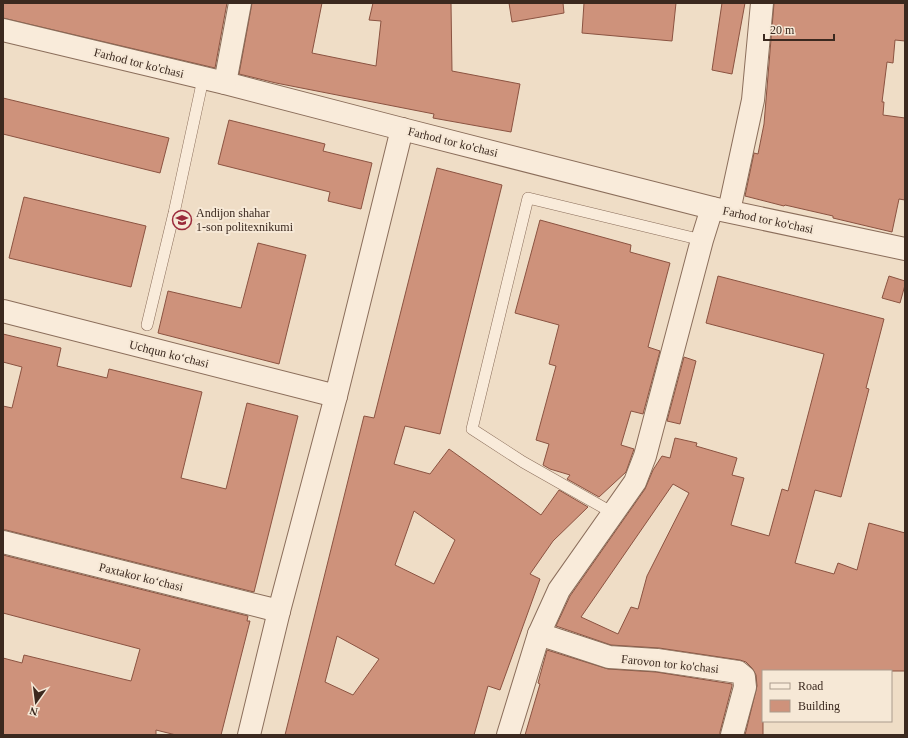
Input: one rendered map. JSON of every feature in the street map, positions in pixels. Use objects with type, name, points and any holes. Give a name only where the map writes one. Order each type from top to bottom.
[{"type":"street","points":[[225,83],[240,3]]},
{"type":"street","points":[[508,735],[538,634],[559,590],[635,482],[645,456],[702,240],[720,209],[753,100],[762,3]]},
{"type":"street","name":"Farhod tor ko'chasi","points":[[3,30],[225,83],[720,209],[905,249]]},
{"type":"street","points":[[249,735],[279,611],[336,396],[402,129]]},
{"type":"street","name":"Uchqun koʻchasi","points":[[3,312],[336,396]]},
{"type":"street","name":"Paxtakor koʻchasi","points":[[3,542],[279,611]]},
{"type":"street","name":"Farovon tor ko'chasi","points":[[538,634],[609,657],[657,660],[738,672],[744,677],[745,687],[732,735]]},
{"type":"lane","points":[[147,326],[174,213],[203,78]]},
{"type":"lane","points":[[613,513],[522,462],[472,429],[528,198],[702,240]]},
{"type":"building","points":[[3,3],[227,3],[215,68],[3,18]]},
{"type":"building","points":[[252,3],[322,3],[312,53],[376,66],[381,21],[369,20],[373,3],[451,3],[452,71],[520,84],[511,132],[433,118],[434,114],[276,83],[239,74]]},
{"type":"building","points":[[509,3],[563,3],[564,13],[512,22]]},
{"type":"building","points":[[584,3],[676,3],[672,41],[582,33]]},
{"type":"building","points":[[722,3],[745,3],[732,74],[712,70]]},
{"type":"building","points":[[774,3],[905,3],[905,41],[895,40],[893,63],[887,62],[882,102],[884,102],[883,115],[905,118],[905,200],[899,199],[892,232],[833,218],[833,216],[745,196],[754,153],[758,154],[764,124]]},
{"type":"building","points":[[3,98],[169,138],[160,173],[3,134]]},
{"type":"building","points":[[229,120],[325,144],[323,151],[372,163],[361,209],[328,201],[330,192],[218,164]]},
{"type":"building","points":[[437,168],[502,185],[440,434],[405,426],[394,464],[430,474],[449,449],[541,515],[559,490],[588,507],[553,541],[530,574],[540,579],[500,690],[488,686],[474,735],[285,735],[364,416],[374,418]],"holes":[[[414,511],[455,540],[434,584],[395,565]],[[337,636],[379,659],[353,695],[325,682]]]},
{"type":"building","points":[[24,197],[146,226],[131,287],[9,258]]},
{"type":"building","points":[[540,220],[631,245],[630,252],[670,263],[648,347],[660,351],[643,414],[631,411],[621,445],[634,449],[626,472],[599,497],[567,479],[570,475],[550,469],[543,465],[549,444],[536,440],[556,366],[549,364],[559,325],[515,313]]},
{"type":"building","points":[[258,243],[306,255],[279,364],[158,333],[168,291],[241,308]]},
{"type":"building","points":[[718,276],[884,319],[866,388],[869,389],[841,497],[815,490],[795,563],[834,574],[838,563],[857,570],[869,523],[905,533],[905,671],[762,670],[763,735],[745,735],[757,686],[756,675],[746,662],[659,648],[611,645],[556,626],[570,596],[645,489],[653,470],[662,456],[670,458],[675,438],[697,443],[696,446],[737,458],[732,475],[744,478],[731,525],[769,536],[782,489],[788,491],[824,354],[706,323]],"holes":[[[673,484],[689,493],[647,576],[638,609],[631,607],[618,634],[581,617]]]},
{"type":"building","points":[[889,276],[905,281],[900,303],[882,298]]},
{"type":"building","points":[[3,334],[61,348],[57,366],[107,378],[109,369],[202,392],[181,478],[226,489],[247,403],[298,416],[254,592],[3,530],[3,406],[12,408],[22,367],[3,362]]},
{"type":"building","points":[[684,357],[696,361],[680,424],[667,421]]},
{"type":"building","points":[[3,555],[248,616],[247,621],[250,621],[221,735],[176,735],[156,730],[156,735],[3,735],[3,658],[22,663],[24,655],[131,681],[140,649],[3,613]]},
{"type":"building","points":[[547,650],[608,669],[656,672],[732,684],[720,735],[525,735],[540,684],[538,683]]},
{"type":"place","name":"Andijon shahar 1-son politexnikumi","points":[[182,220]]}]
